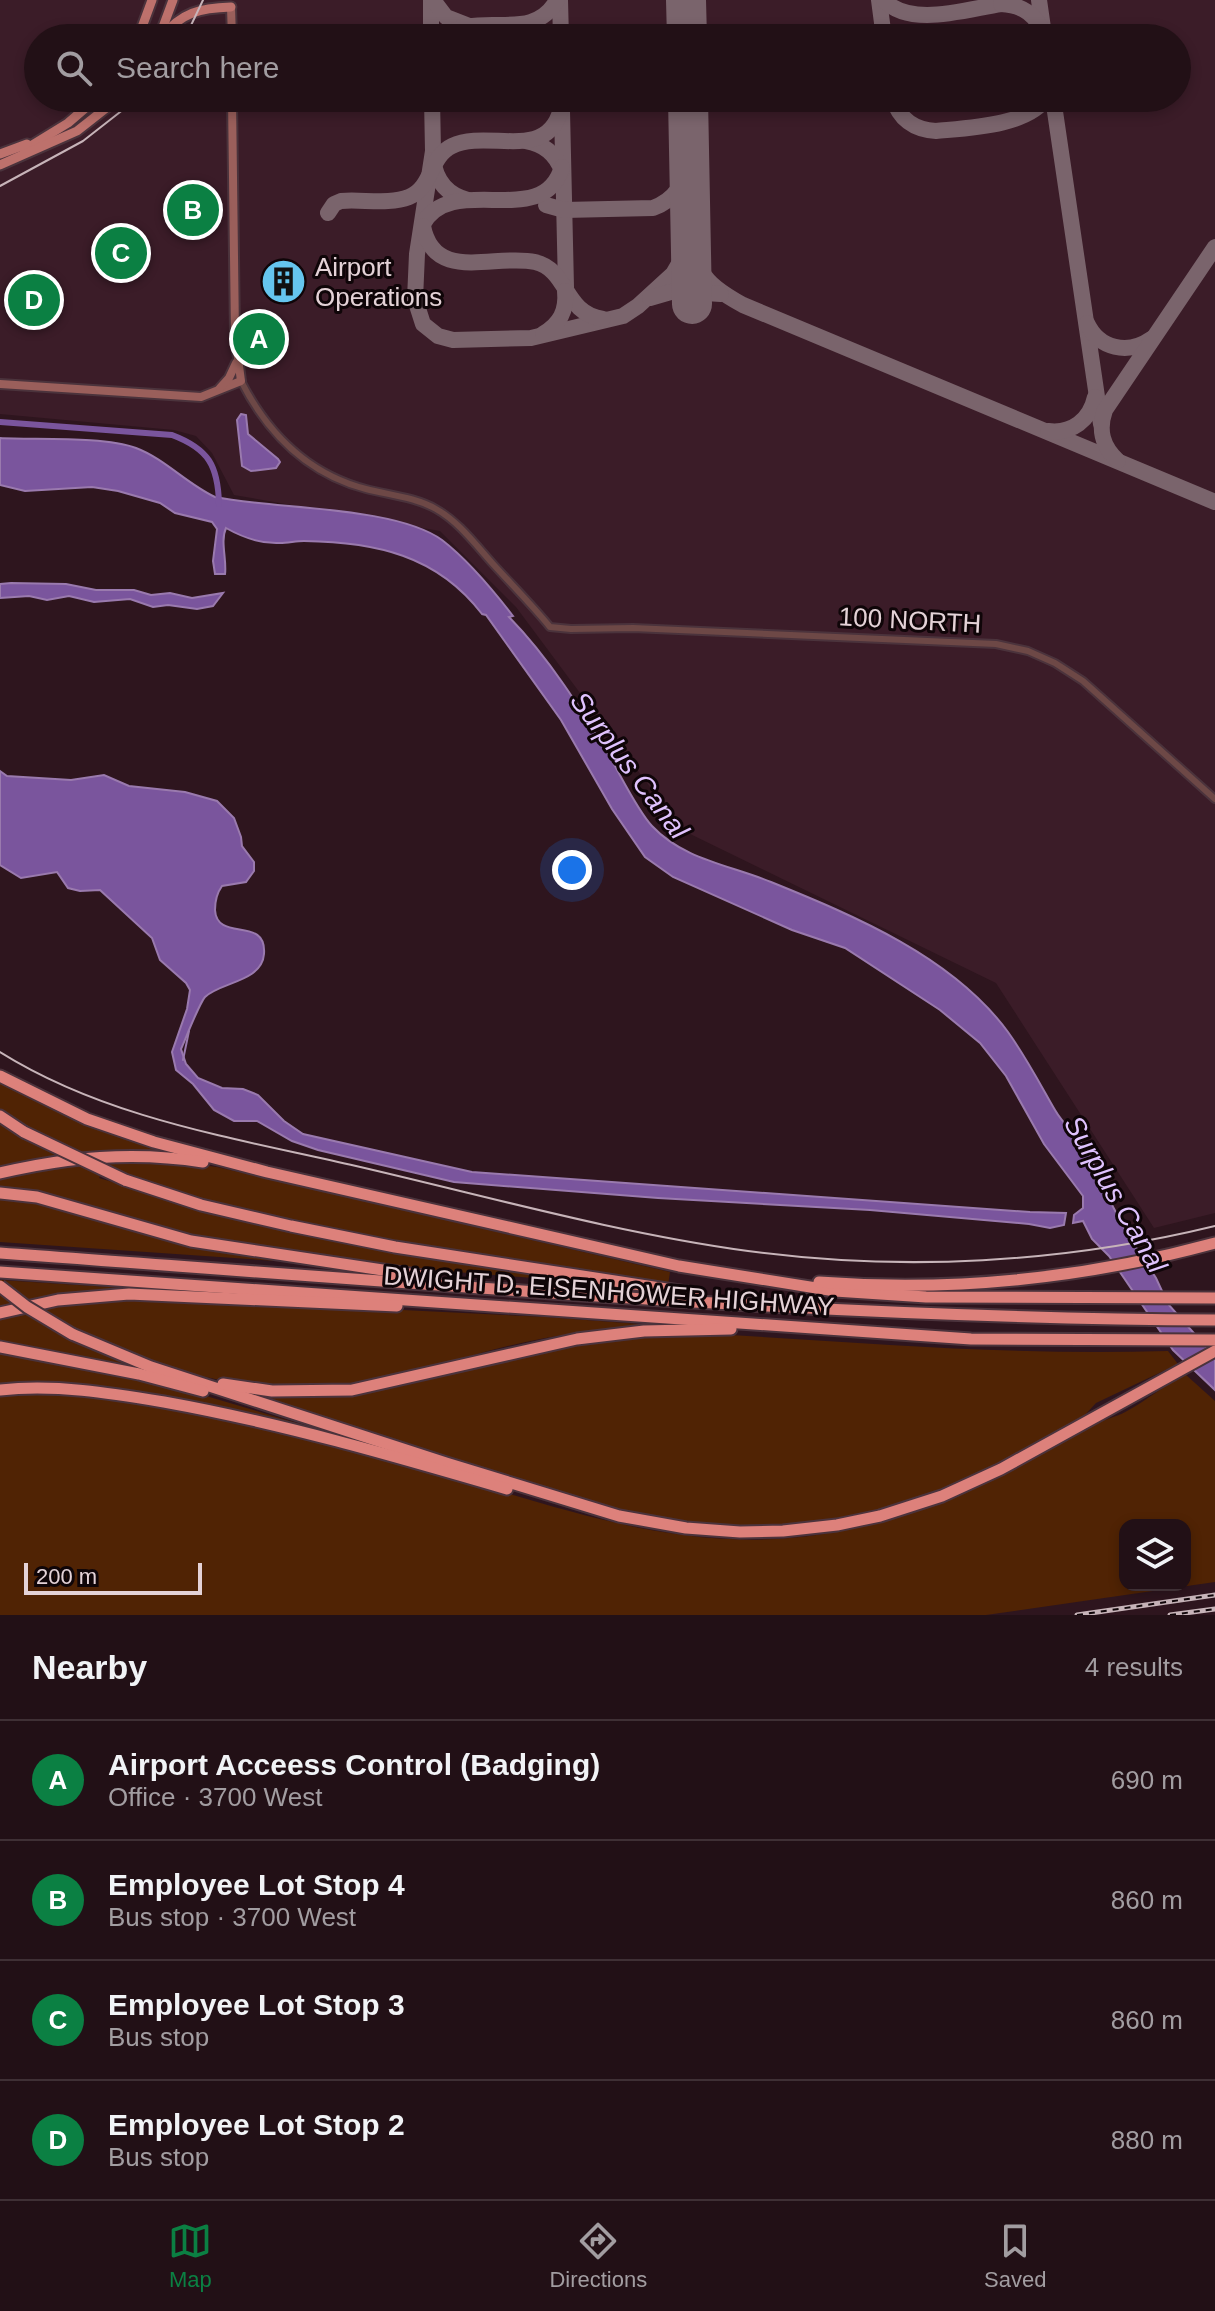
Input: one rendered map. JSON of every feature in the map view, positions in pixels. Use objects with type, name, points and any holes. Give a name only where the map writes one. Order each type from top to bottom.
[{"type":"highway","points":[[0,1076],[120,1132],[267,1172],[679,1266],[835,1291],[926,1297],[1215,1298]]},
{"type":"highway","points":[[0,1116],[24,1132],[125,1180],[201,1205],[395,1247],[766,1305]]},
{"type":"highway","points":[[0,1173],[58,1160],[129,1156],[193,1160],[267,1172]]},
{"type":"highway","points":[[0,1193],[37,1197],[191,1241],[521,1290]]},
{"type":"highway","points":[[679,1266],[760,1277],[910,1285],[1016,1280],[1106,1267],[1215,1243]]},
{"type":"highway","name":"DWIGHT D. EISENHOWER HIGHWAY","points":[[0,1253],[766,1305],[980,1316],[1140,1320],[1215,1318]]},
{"type":"highway","name":"DWIGHT D. EISENHOWER HIGHWAY","points":[[0,1272],[971,1339],[1155,1339],[1214,1344]]},
{"type":"highway","points":[[0,1286],[27,1307],[72,1334],[137,1362],[619,1516],[671,1526],[730,1532],[783,1531],[837,1525],[901,1510],[952,1492],[991,1474],[1164,1379],[1214,1344]]},
{"type":"highway","points":[[0,1313],[58,1300],[129,1294],[449,1308],[492,1304]]},
{"type":"highway","points":[[195,1381],[272,1391],[352,1390],[553,1344],[604,1336],[644,1331],[816,1328]]},
{"type":"highway","points":[[0,1347],[139,1374],[342,1430]]},
{"type":"highway","points":[[0,1390],[44,1388],[93,1391],[224,1414],[340,1441],[606,1517],[646,1527],[671,1526]]},
{"type":"main road","points":[[143,24],[152,0]]},
{"type":"main road","points":[[165,24],[173,0]]},
{"type":"main road","points":[[175,24],[198,10],[231,4]]},
{"type":"main road","points":[[0,164],[50,134],[79,112]]},
{"type":"main road","points":[[0,164],[77,131],[101,112]]},
{"type":"main road","points":[[0,154],[50,134]]},
{"type":"street","points":[[231,4],[232,24]]},
{"type":"street","points":[[0,384],[192,397],[216,393],[241,381],[235,335],[232,112]]},
{"type":"street","points":[[216,393],[229,378],[237,358]]},
{"type":"street","name":"100 NORTH","points":[[241,381],[284,443],[314,468],[345,483],[423,502],[448,517],[464,530],[550,627],[981,643],[1028,651],[1083,681],[1215,799]]},
{"type":"shaded area","points":[[0,0],[1215,0],[1215,1213],[1154,1228],[996,983],[682,830],[516,607],[440,531],[234,495],[212,453],[196,436],[174,430],[0,414]]},
{"type":"shaded area","points":[[241,414],[246,415],[248,434],[280,462],[276,468],[251,471],[242,466],[237,420]]},
{"type":"shaded area","points":[[0,438],[122,444],[157,458],[215,497],[365,515],[421,529],[442,540],[489,586],[513,616],[509,617],[551,667],[652,826],[678,847],[836,909],[900,942],[960,982],[985,1005],[1008,1032],[1061,1119],[1088,1153],[1096,1172],[1096,1182],[1103,1188],[1168,1304],[1215,1353],[1215,1390],[1173,1350],[1109,1256],[1092,1239],[1083,1221],[1073,1223],[1074,1215],[1083,1208],[1083,1196],[1044,1144],[1006,1076],[980,1043],[940,1010],[845,948],[792,930],[673,877],[645,857],[612,809],[561,720],[486,615],[445,578],[425,565],[380,549],[330,542],[266,542],[226,528],[225,574],[215,574],[213,561],[217,529],[212,522],[175,513],[160,503],[118,491],[92,487],[25,491],[0,485]]},
{"type":"shaded area","points":[[0,584],[66,584],[96,590],[134,590],[151,595],[170,593],[192,598],[223,593],[213,606],[197,609],[168,605],[153,607],[130,599],[94,602],[69,596],[47,600],[29,596],[0,598]]},
{"type":"shaded area","points":[[0,771],[7,776],[71,780],[104,775],[129,786],[185,792],[217,801],[234,818],[242,846],[254,862],[254,871],[246,882],[222,886],[215,910],[218,920],[224,925],[258,935],[263,942],[262,963],[248,976],[205,997],[181,1049],[186,1064],[198,1078],[222,1088],[243,1089],[258,1095],[284,1121],[303,1134],[472,1172],[1066,1213],[1064,1225],[1050,1228],[870,1210],[454,1182],[318,1150],[292,1141],[257,1121],[234,1121],[214,1110],[193,1084],[176,1070],[172,1052],[187,1009],[190,990],[160,960],[152,938],[100,890],[68,888],[57,872],[21,878],[0,865]]},
{"type":"shaded area","points":[[0,1081],[80,1122],[164,1150],[164,1153],[78,1155],[0,1111]]},
{"type":"shaded area","points":[[0,1121],[61,1157],[0,1168]]},
{"type":"shaded area","points":[[115,1159],[163,1160],[217,1167],[670,1272],[668,1285],[537,1267],[364,1237],[238,1210],[105,1168],[99,1178],[274,1226],[448,1260],[547,1275],[546,1279],[418,1269],[226,1243],[169,1231],[49,1194],[0,1188],[0,1176],[53,1165]]},
{"type":"shaded area","points":[[0,1195],[13,1195],[306,1263],[0,1242]]},
{"type":"shaded area","points":[[0,1280],[156,1290],[0,1309]]},
{"type":"shaded area","points":[[154,1298],[652,1325],[557,1336],[391,1376],[339,1385],[304,1387],[235,1382],[168,1368],[104,1344],[40,1309],[95,1300]]},
{"type":"shaded area","points":[[23,1311],[83,1346],[130,1366],[130,1369],[0,1343],[0,1317]]},
{"type":"shaded area","points":[[714,1334],[997,1350],[1168,1351],[1178,1364],[1096,1403],[1084,1416],[1029,1448],[934,1495],[856,1517],[777,1526],[696,1523],[617,1510],[241,1392],[314,1396],[370,1392],[585,1341]]},
{"type":"shaded area","points":[[0,1350],[169,1385],[395,1452],[192,1404],[0,1387]]},
{"type":"shaded area","points":[[1185,1374],[1215,1401],[1215,1582],[1191,1585],[1191,1519],[1119,1519],[1119,1591],[1153,1591],[986,1615],[0,1615],[0,1393],[119,1399],[178,1408],[297,1433],[600,1519],[687,1536],[732,1539],[777,1539],[823,1534],[861,1527],[929,1506],[992,1479],[1142,1402]]},
{"type":"waterway","points":[[0,422],[172,435],[195,446],[209,460],[216,479],[219,504]]},
{"type":"waterway","points":[[183,1060],[189,1031]]},
{"type":"taxiway","points":[[431,0],[431,24]]},
{"type":"taxiway","points":[[433,0],[446,17],[464,24]]},
{"type":"taxiway","points":[[519,24],[546,14],[557,0]]},
{"type":"taxiway","points":[[560,0],[561,24]]},
{"type":"taxiway","points":[[879,0],[882,24]]},
{"type":"taxiway","points":[[884,0],[895,8],[923,15],[956,12],[1012,0]]},
{"type":"taxiway","points":[[1039,0],[1042,24]]},
{"type":"taxiway","points":[[1001,4],[1028,12],[1038,24]]},
{"type":"taxiway","points":[[432,112],[433,151],[417,254],[415,299],[423,324],[438,336],[453,340],[531,338],[623,316],[673,274],[684,255],[688,237]]},
{"type":"taxiway","points":[[328,213],[334,204],[341,201],[384,201],[409,197],[423,186],[439,157],[452,146],[483,140],[532,139],[545,134],[556,123],[559,112]]},
{"type":"taxiway","points":[[562,112],[566,287]]},
{"type":"taxiway","points":[[899,112],[908,122],[936,131],[996,124],[1030,112]]},
{"type":"taxiway","points":[[1055,112],[1101,424]]},
{"type":"taxiway","points":[[526,141],[548,151],[562,171]]},
{"type":"taxiway","points":[[433,160],[444,186],[454,195],[468,200]]},
{"type":"taxiway","points":[[546,205],[564,210],[653,208],[667,201],[677,190],[689,162]]},
{"type":"taxiway","points":[[423,224],[437,209],[455,202],[518,200],[536,196],[552,186],[562,167]]},
{"type":"taxiway","points":[[690,220],[694,250],[702,271],[716,288],[743,305],[1215,502]]},
{"type":"taxiway","points":[[423,226],[429,244],[440,255],[453,261],[519,260],[546,266],[580,309],[603,319]]},
{"type":"taxiway","points":[[1118,461],[1108,450],[1103,437],[1105,410],[1215,247]]},
{"type":"taxiway","points":[[543,334],[561,316],[565,291]]},
{"type":"taxiway","points":[[650,298],[674,291],[721,294]]},
{"type":"taxiway","points":[[1087,323],[1099,339],[1115,347],[1133,347],[1151,339]]},
{"type":"taxiway","points":[[1048,431],[1065,430],[1079,424],[1089,412],[1095,397]]},
{"type":"runway","points":[[686,0],[687,24]]},
{"type":"runway","points":[[688,112],[692,304]]},
{"type":"tram line","points":[[192,24],[203,0]]},
{"type":"tram line","points":[[0,186],[83,141],[120,112]]},
{"type":"tram line","points":[[0,1052],[84,1094],[173,1124],[600,1224],[748,1251],[865,1261],[983,1260],[1100,1248],[1215,1226]]},
{"type":"railway","points":[[1077,1615],[1215,1595]]},
{"type":"railway","points":[[1170,1615],[1215,1609]]},
{"type":"place","name":"Employee Lot Stop 4","points":[[193,210]]},
{"type":"place","name":"Employee Lot Stop 3","points":[[121,253]]},
{"type":"place","name":"Airport Operations","points":[[284,282]]},
{"type":"place","name":"Employee Lot Stop 2","points":[[34,300]]},
{"type":"place","name":"Airport Acceess Control (Badging)","points":[[259,339]]},
{"type":"water label","name":"Surplus Canal","points":[[630,765]]},
{"type":"water label","name":"Surplus Canal","points":[[1116,1194]]}]
